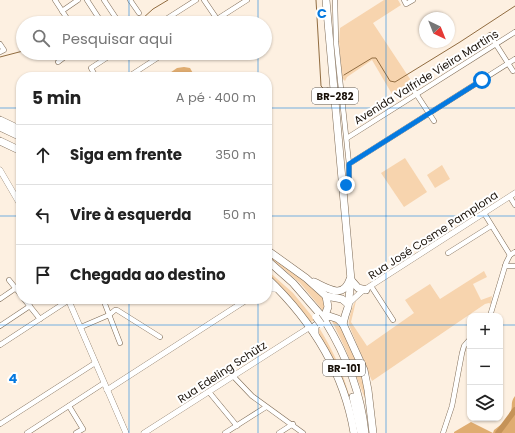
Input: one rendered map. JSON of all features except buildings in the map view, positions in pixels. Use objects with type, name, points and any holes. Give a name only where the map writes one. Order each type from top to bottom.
[{"type":"highway","name":"BR-282","points":[[326,0],[350,279],[350,295],[343,324]]},
{"type":"highway","points":[[0,120],[16,128]]},
{"type":"highway","points":[[2,131],[16,135]]},
{"type":"highway","points":[[2,131],[16,139]]},
{"type":"highway","points":[[0,141],[16,149]]},
{"type":"highway","points":[[272,254],[306,278],[326,296],[339,298],[350,295]]},
{"type":"highway","name":"BR-101","points":[[272,264],[301,291],[321,318],[344,355],[357,393],[365,433]]},
{"type":"highway","name":"BR-101","points":[[272,270],[321,318],[342,362],[351,387],[360,433]]},
{"type":"highway","points":[[306,278],[328,289],[336,291],[342,290],[346,287],[350,279],[358,288],[366,289]]},
{"type":"highway","points":[[272,283],[305,320],[329,358],[340,384],[349,411],[354,433]]},
{"type":"highway","points":[[321,318],[328,307],[326,296]]},
{"type":"highway","points":[[339,298],[348,304]]},
{"type":"highway","points":[[305,320],[311,323],[329,313],[341,316],[346,313]]},
{"type":"highway","points":[[315,334],[315,326],[329,316],[338,319],[343,324],[364,370],[373,433]]},
{"type":"highway","points":[[344,355],[372,420]]},
{"type":"highway","points":[[357,433],[358,417]]},
{"type":"main road","points":[[0,170],[16,197]]},
{"type":"main road","points":[[0,179],[10,186]]},
{"type":"main road","name":"Rua José Cosme Pamplona","points":[[348,304],[366,289],[512,195]]},
{"type":"main road","points":[[272,289],[278,289]]},
{"type":"main road","name":"Rua José Cosme Pamplona","points":[[350,295],[366,289]]},
{"type":"main road","points":[[71,304],[126,433]]},
{"type":"main road","points":[[107,390],[240,304]]},
{"type":"main road","name":"Rua Edeling Schütz","points":[[144,433],[151,431],[310,327]]},
{"type":"street","points":[[55,0],[65,16]]},
{"type":"street","points":[[62,11],[78,0]]},
{"type":"street","points":[[87,0],[97,16]]},
{"type":"street","points":[[104,0],[115,16]]},
{"type":"street","points":[[130,0],[139,13]]},
{"type":"street","points":[[171,16],[196,0]]},
{"type":"street","points":[[204,0],[215,16]]},
{"type":"street","points":[[222,16],[247,0]]},
{"type":"street","points":[[336,0],[336,42],[349,164],[349,178],[343,193]]},
{"type":"street","points":[[405,2],[413,0]]},
{"type":"street","name":"Avenida Valfride Vieira Martins","points":[[347,138],[515,32]]},
{"type":"street","points":[[490,35],[513,72]]},
{"type":"street","points":[[0,44],[4,50],[0,52]]},
{"type":"street","points":[[349,164],[515,59]]},
{"type":"street","points":[[93,72],[91,68],[103,60]]},
{"type":"street","points":[[135,72],[153,60]]},
{"type":"street","points":[[411,86],[434,121]]},
{"type":"street","points":[[512,195],[515,205]]},
{"type":"street","points":[[484,214],[510,255]]},
{"type":"street","points":[[448,253],[491,226]]},
{"type":"street","points":[[491,313],[505,266],[510,255],[515,252]]},
{"type":"street","points":[[505,266],[515,266]]},
{"type":"street","points":[[0,299],[16,288],[9,280]]},
{"type":"street","points":[[366,289],[393,320]]},
{"type":"street","points":[[0,345],[63,304]]},
{"type":"street","points":[[105,304],[120,343]]},
{"type":"street","points":[[0,326],[30,306],[40,319]]},
{"type":"street","points":[[81,327],[117,310],[160,337]]},
{"type":"street","points":[[443,433],[453,401],[462,353],[467,342]]},
{"type":"street","points":[[0,424],[96,362]]},
{"type":"street","points":[[234,376],[252,396],[293,424],[303,433]]},
{"type":"street","points":[[27,433],[104,383]]},
{"type":"street","points":[[209,392],[237,426]]},
{"type":"street","points":[[69,406],[83,429],[76,433]]},
{"type":"street","points":[[225,433],[266,407]]},
{"type":"street","points":[[279,433],[293,424]]},
{"type":"shaded area","points":[[384,0],[398,0],[401,5],[373,23],[412,82],[392,94],[372,60],[347,77],[345,81],[342,78],[339,42],[340,28]]},
{"type":"shaded area","points":[[177,68],[190,68],[192,72],[171,72]]},
{"type":"shaded area","points":[[405,158],[427,192],[404,207],[381,173]]},
{"type":"shaded area","points":[[442,165],[450,179],[435,188],[427,175]]},
{"type":"shaded area","points":[[272,257],[313,287],[326,302],[325,313],[300,283],[272,259]]},
{"type":"shaded area","points":[[484,271],[487,277],[473,284],[481,300],[492,296],[491,304],[485,304],[472,313],[467,313],[467,316],[372,381],[349,325],[351,312],[356,301],[351,322],[367,346],[414,313],[405,300],[430,284],[440,299]]},
{"type":"shaded area","points":[[272,274],[293,293],[315,320],[310,322],[272,281]]},
{"type":"shaded area","points":[[331,319],[339,322],[360,365],[368,406],[345,348]]},
{"type":"shaded area","points":[[318,326],[342,373],[350,398],[356,425],[316,330]]},
{"type":"shaded area","points":[[515,396],[515,433],[493,433],[494,430],[508,417]]},
{"type":"shaded area","points":[[471,422],[493,433],[454,433],[454,432]]},
{"type":"waterway","points":[[145,16],[153,9],[168,0]]},
{"type":"waterway","points":[[316,0],[321,86],[324,89],[328,88]]},
{"type":"waterway","points":[[344,75],[372,58],[376,58],[390,81],[395,82],[515,6]]},
{"type":"waterway","points":[[0,57],[16,53]]},
{"type":"waterway","points":[[498,433],[515,410]]},
{"type":"route","points":[[346,185],[350,172],[349,164],[482,80]]}]
